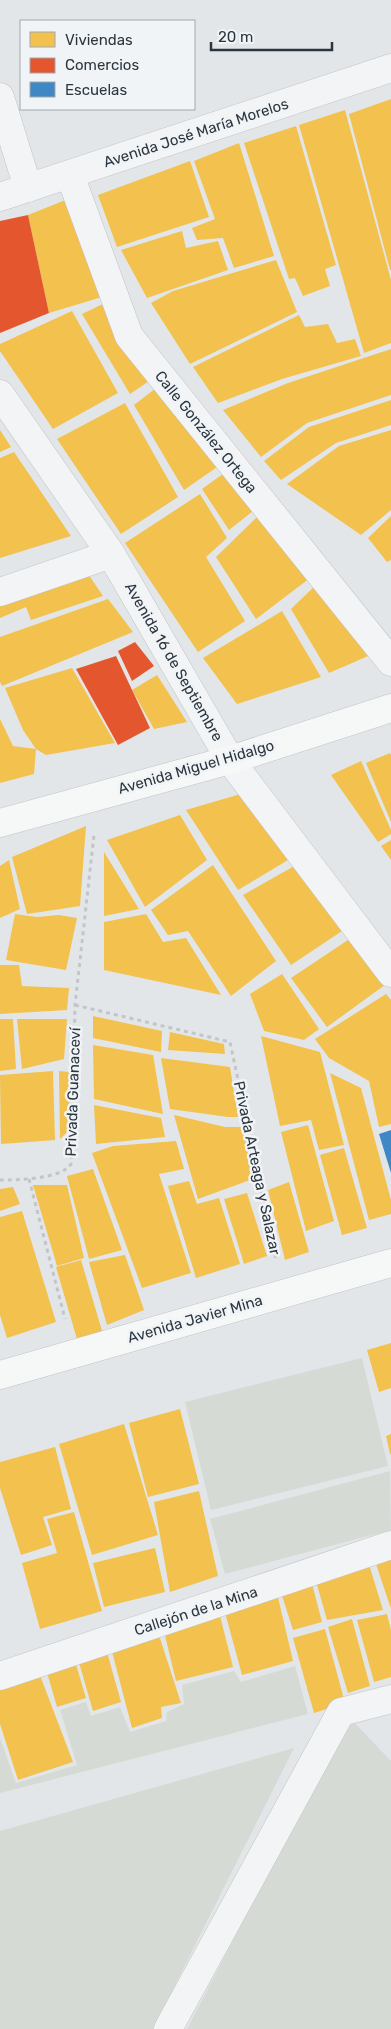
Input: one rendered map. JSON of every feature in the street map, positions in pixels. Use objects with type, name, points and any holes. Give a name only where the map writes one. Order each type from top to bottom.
[{"type":"main road","name":"Avenida Miguel Hidalgo","points":[[0,823],[99,794],[230,760],[391,708]]},
{"type":"main road","name":"Avenida Javier Mina","points":[[0,1375],[391,1263]]},
{"type":"street","name":"Avenida José María Morelos","points":[[0,197],[391,68]]},
{"type":"street","points":[[0,96],[28,188]]},
{"type":"street","name":"Calle González Ortega","points":[[70,175],[130,336],[391,662]]},
{"type":"street","name":"Avenida 16 de Septiembre","points":[[0,394],[111,554],[230,760],[391,972]]},
{"type":"street","points":[[0,592],[111,554]]},
{"type":"street","name":"Callejón de la Mina","points":[[0,1676],[391,1546]]},
{"type":"street","points":[[168,2029],[340,1712],[391,1700]]},
{"type":"path","name":"Privada Guanaceví","points":[[0,1180],[29,1179],[61,1172],[68,1169],[71,1164],[75,1006],[99,794]]},
{"type":"path","name":"Privada Arteaga y Salazar","points":[[75,1006],[230,1042],[284,1294]]},
{"type":"path","points":[[29,1179],[74,1353]]},
{"type":"shaded area","points":[[362,1358],[388,1466],[211,1510],[185,1402]]},
{"type":"shaded area","points":[[390,1471],[391,1530],[225,1574],[210,1519]]},
{"type":"shaded area","points":[[295,1666],[308,1714],[0,1793],[0,1738],[16,1783],[77,1765],[60,1710],[86,1702],[91,1716],[120,1707],[130,1732],[166,1721],[167,1712],[184,1704],[182,1685],[234,1671],[241,1682]]},
{"type":"shaded area","points":[[349,1717],[391,1761],[391,2029],[187,2029]]},
{"type":"shaded area","points":[[294,1748],[153,2029],[0,2029],[0,1831]]},
{"type":"building: Viviendas","points":[[391,99],[391,270],[390,270],[349,114]]},
{"type":"building: Viviendas","points":[[345,110],[391,280],[391,343],[364,353],[299,125]]},
{"type":"building: Viviendas","points":[[296,126],[336,265],[325,269],[330,286],[303,296],[295,278],[289,279],[244,143]]},
{"type":"building: Viviendas","points":[[239,143],[274,256],[234,268],[223,238],[197,240],[192,228],[215,219],[194,161]]},
{"type":"building: Viviendas","points":[[190,161],[209,217],[117,247],[98,195]]},
{"type":"building: Viviendas","points":[[73,197],[102,297],[49,313],[28,215]]},
{"type":"building: Viviendas","points":[[182,231],[186,248],[218,241],[228,270],[147,298],[121,250]]},
{"type":"building: Viviendas","points":[[276,260],[297,312],[190,364],[151,303],[173,291]]},
{"type":"building: Viviendas","points":[[107,302],[155,377],[130,394],[82,314]]},
{"type":"building: Viviendas","points":[[72,311],[118,393],[53,429],[0,351],[0,344]]},
{"type":"building: Viviendas","points":[[299,315],[305,327],[328,324],[337,343],[355,339],[361,356],[282,379],[218,403],[193,367]]},
{"type":"building: Viviendas","points":[[391,349],[391,395],[307,423],[261,457],[223,410],[288,383]]},
{"type":"building: Viviendas","points":[[160,385],[220,465],[184,490],[134,405]]},
{"type":"building: Viviendas","points":[[391,400],[391,425],[336,443],[281,480],[264,461],[309,427]]},
{"type":"building: Viviendas","points":[[125,403],[178,497],[121,534],[57,439]]},
{"type":"building: Viviendas","points":[[0,430],[11,447],[0,452]]},
{"type":"building: Viviendas","points":[[391,430],[391,510],[361,535],[287,484],[339,446]]},
{"type":"building: Viviendas","points":[[14,452],[71,536],[0,558],[0,458]]},
{"type":"building: Viviendas","points":[[227,471],[253,511],[229,530],[202,489]]},
{"type":"building: Viviendas","points":[[200,494],[227,538],[206,557],[245,621],[198,652],[125,543]]},
{"type":"building: Viviendas","points":[[259,515],[310,578],[256,619],[216,557]]},
{"type":"building: Viviendas","points":[[391,516],[391,560],[387,562],[368,538]]},
{"type":"building: Viviendas","points":[[84,568],[103,596],[31,620],[26,607],[0,618],[0,600]]},
{"type":"building: Viviendas","points":[[318,583],[375,653],[329,673],[291,609]]},
{"type":"building: Viviendas","points":[[108,599],[133,632],[2,686],[0,682],[0,637]]},
{"type":"building: Viviendas","points":[[282,611],[321,677],[237,704],[203,658]]},
{"type":"building: Viviendas","points":[[72,668],[115,743],[46,755],[36,749],[23,730],[5,688]]},
{"type":"building: Viviendas","points":[[157,675],[187,722],[154,729],[132,690]]},
{"type":"building: Viviendas","points":[[0,719],[13,746],[36,749],[34,774],[0,783]]},
{"type":"building: Viviendas","points":[[390,753],[391,755],[391,822],[366,763]]},
{"type":"building: Viviendas","points":[[361,761],[391,830],[391,834],[378,842],[331,775]]},
{"type":"building: Viviendas","points":[[244,793],[293,857],[238,890],[186,810]]},
{"type":"building: Viviendas","points":[[180,815],[207,860],[145,907],[107,840]]},
{"type":"building: Viviendas","points":[[86,826],[80,906],[27,914],[12,857]]},
{"type":"building: Viviendas","points":[[391,840],[391,860],[381,846]]},
{"type":"building: Viviendas","points":[[104,852],[139,909],[104,916]]},
{"type":"building: Viviendas","points":[[9,860],[20,909],[0,918],[0,866]]},
{"type":"building: Viviendas","points":[[213,865],[276,961],[231,996],[188,931],[168,935],[151,910]]},
{"type":"building: Viviendas","points":[[296,865],[348,927],[291,965],[243,895]]},
{"type":"building: Viviendas","points":[[15,914],[37,917],[59,915],[77,918],[66,970],[6,960]]},
{"type":"building: Viviendas","points":[[146,914],[163,942],[186,938],[221,995],[104,970],[104,922]]},
{"type":"building: Viviendas","points":[[351,938],[389,982],[327,1027],[291,978]]},
{"type":"building: Viviendas","points":[[0,965],[19,965],[22,986],[69,988],[67,1010],[0,1014]]},
{"type":"building: Viviendas","points":[[282,974],[319,1029],[304,1040],[264,1031],[250,994]]},
{"type":"building: Viviendas","points":[[386,994],[391,1000],[391,1124],[379,1127],[369,1081],[329,1058],[315,1039]]},
{"type":"building: Viviendas","points":[[93,1016],[162,1031],[161,1052],[93,1038]]},
{"type":"building: Viviendas","points":[[0,1019],[13,1019],[16,1069],[0,1071]]},
{"type":"building: Viviendas","points":[[17,1019],[67,1019],[64,1059],[22,1069]]},
{"type":"building: Viviendas","points":[[170,1032],[224,1044],[225,1054],[168,1050]]},
{"type":"building: Viviendas","points":[[261,1036],[320,1052],[344,1145],[319,1150],[311,1120],[280,1126]]},
{"type":"building: Viviendas","points":[[93,1045],[153,1055],[163,1114],[94,1099]]},
{"type":"building: Viviendas","points":[[161,1058],[230,1067],[238,1117],[170,1109]]},
{"type":"building: Viviendas","points":[[53,1071],[55,1140],[1,1144],[0,1075]]},
{"type":"building: Viviendas","points":[[59,1071],[70,1072],[69,1130],[60,1139]]},
{"type":"building: Viviendas","points":[[330,1073],[361,1088],[391,1200],[391,1214],[369,1220]]},
{"type":"building: Viviendas","points":[[94,1105],[161,1118],[165,1137],[96,1144]]},
{"type":"building: Viviendas","points":[[174,1115],[225,1127],[243,1127],[253,1179],[198,1199]]},
{"type":"building: Viviendas","points":[[308,1125],[334,1221],[306,1231],[281,1132]]},
{"type":"building: Viviendas","points":[[176,1141],[184,1169],[159,1174],[191,1273],[142,1288],[92,1153],[113,1146]]},
{"type":"building: Viviendas","points":[[344,1148],[367,1228],[342,1235],[320,1155]]},
{"type":"building: Viviendas","points":[[93,1169],[122,1250],[89,1259],[67,1176]]},
{"type":"building: Viviendas","points":[[189,1181],[197,1204],[219,1198],[240,1264],[196,1278],[168,1186]]},
{"type":"building: Viviendas","points":[[289,1182],[309,1252],[285,1260],[268,1190]]},
{"type":"building: Viviendas","points":[[33,1185],[67,1185],[84,1258],[57,1266]]},
{"type":"building: Viviendas","points":[[13,1187],[20,1204],[0,1211],[0,1189]]},
{"type":"building: Viviendas","points":[[247,1193],[267,1256],[244,1264],[224,1199]]},
{"type":"building: Viviendas","points":[[22,1211],[56,1322],[7,1338],[0,1315],[0,1217]]},
{"type":"building: Viviendas","points":[[125,1255],[144,1310],[107,1325],[89,1262]]},
{"type":"building: Viviendas","points":[[81,1260],[105,1341],[79,1346],[56,1267]]},
{"type":"building: Viviendas","points":[[391,1343],[391,1388],[379,1392],[367,1350]]},
{"type":"building: Viviendas","points":[[180,1409],[199,1484],[148,1497],[129,1423]]},
{"type":"building: Viviendas","points":[[124,1424],[158,1535],[92,1555],[59,1444]]},
{"type":"building: Viviendas","points":[[391,1434],[391,1454],[390,1454],[386,1436]]},
{"type":"building: Viviendas","points":[[55,1447],[71,1509],[43,1517],[52,1545],[21,1555],[0,1488],[0,1462]]},
{"type":"building: Viviendas","points":[[199,1491],[218,1576],[170,1592],[154,1502]]},
{"type":"building: Viviendas","points":[[74,1512],[102,1611],[40,1629],[22,1563],[57,1553],[47,1519]]},
{"type":"building: Viviendas","points":[[155,1548],[165,1592],[104,1607],[93,1563]]},
{"type":"building: Viviendas","points":[[391,1556],[391,1609],[375,1561]]},
{"type":"building: Viviendas","points":[[367,1558],[383,1610],[327,1620],[314,1574]]},
{"type":"building: Viviendas","points":[[310,1576],[322,1622],[293,1630],[279,1586]]},
{"type":"building: Viviendas","points":[[276,1589],[293,1661],[242,1675],[223,1605]]},
{"type":"building: Viviendas","points":[[218,1608],[233,1667],[176,1681],[163,1627]]},
{"type":"building: Viviendas","points":[[387,1614],[391,1630],[391,1677],[374,1682],[357,1620]]},
{"type":"building: Viviendas","points":[[352,1619],[370,1686],[348,1693],[328,1627]]},
{"type":"building: Viviendas","points":[[157,1629],[181,1703],[161,1707],[162,1718],[132,1728],[110,1644]]},
{"type":"building: Viviendas","points":[[325,1629],[345,1703],[314,1713],[293,1638]]},
{"type":"building: Viviendas","points":[[105,1645],[121,1702],[93,1711],[76,1652]]},
{"type":"building: Viviendas","points":[[74,1658],[86,1698],[57,1707],[46,1669]]},
{"type":"building: Viviendas","points":[[38,1670],[73,1762],[18,1780],[0,1724],[0,1681]]},
{"type":"building: Comercios","points":[[28,215],[49,313],[0,333],[0,221]]},
{"type":"building: Comercios","points":[[135,642],[154,666],[132,681],[118,651]]},
{"type":"building: Comercios","points":[[116,656],[150,728],[118,745],[76,669]]},
{"type":"building: Escuelas","points":[[391,1130],[391,1173],[379,1134]]}]
